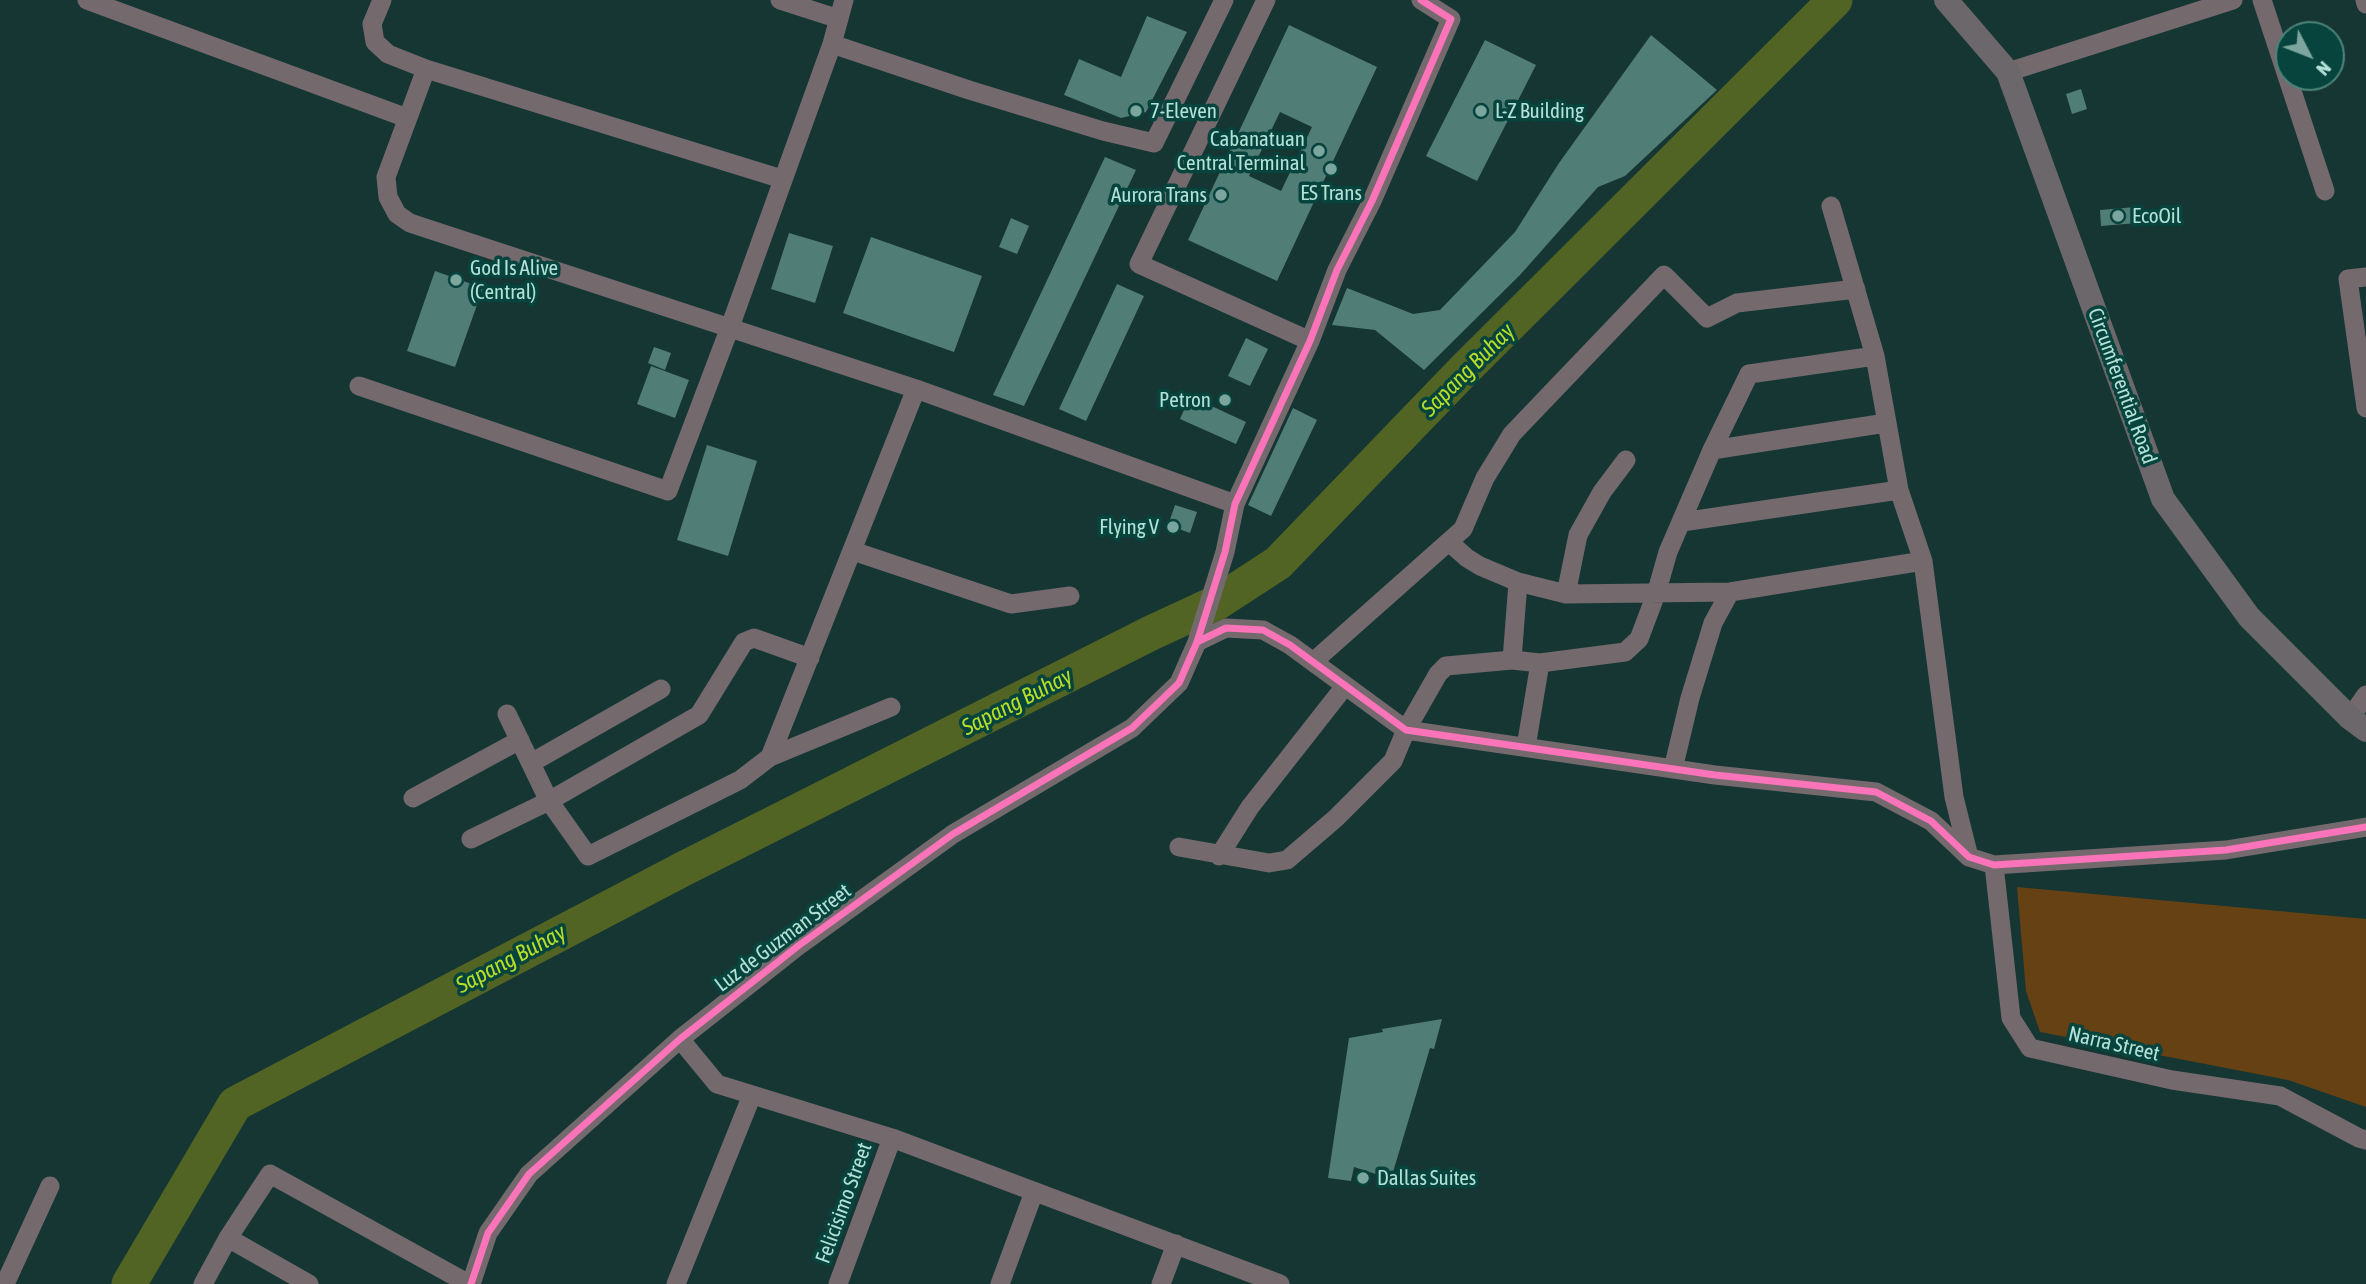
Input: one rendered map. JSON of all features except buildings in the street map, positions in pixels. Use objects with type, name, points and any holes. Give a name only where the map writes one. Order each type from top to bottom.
[{"type":"main road","name":"Circumferential Road","points":[[1946,0],[2008,72],[2162,499],[2249,617],[2358,724]]},
{"type":"street","points":[[87,0],[407,118]]},
{"type":"street","points":[[382,0],[372,23],[375,42],[388,54],[426,69],[782,179]]},
{"type":"street","points":[[780,0],[839,19]]},
{"type":"street","points":[[359,386],[668,491],[832,44],[844,0]]},
{"type":"street","points":[[832,44],[969,90],[1103,131],[1154,143],[1224,0]]},
{"type":"street","points":[[1266,0],[1139,264],[1310,341]]},
{"type":"street","points":[[1199,634],[1225,552],[1235,504],[1310,341],[1337,270],[1371,201],[1451,19],[1421,0]]},
{"type":"street","points":[[2008,72],[2233,0]]},
{"type":"street","points":[[2262,0],[2325,191]]},
{"type":"street","points":[[426,69],[386,177],[388,197],[397,214],[410,223],[916,389],[1235,504]]},
{"type":"street","points":[[1831,206],[1875,356],[1899,490],[1923,561],[1954,797],[1969,857]]},
{"type":"street","points":[[1313,662],[1463,529],[1485,478],[1512,434],[1664,275],[1707,318],[1737,303],[1856,289]]},
{"type":"street","points":[[2366,277],[2348,279],[2366,408]]},
{"type":"street","points":[[1179,847],[1269,863],[1287,860],[1336,818],[1394,761],[1406,730],[1438,674],[1446,666],[1512,660],[1540,663],[1625,652],[1639,639],[1668,552],[1712,450],[1749,374],[1875,356]]},
{"type":"street","points":[[770,757],[916,389]]},
{"type":"street","points":[[1712,450],[1886,424]]},
{"type":"street","points":[[1566,594],[1578,535],[1602,492],[1626,460]]},
{"type":"street","points":[[1682,522],[1899,490]]},
{"type":"street","points":[[1449,542],[1467,558],[1518,582],[1566,594],[1730,592],[1923,561]]},
{"type":"street","points":[[853,551],[1011,604],[1070,597]]},
{"type":"street","points":[[1512,660],[1518,582]]},
{"type":"street","points":[[1673,769],[1710,632],[1730,592]]},
{"type":"street","points":[[1199,634],[1226,628],[1263,630],[1290,645],[1406,730],[1673,769],[1876,792],[1931,821],[1969,857],[1994,865],[2226,850],[2366,827]]},
{"type":"street","name":"Luz de Guzman Street","points":[[470,1284],[488,1233],[529,1174],[680,1039],[798,946],[953,834],[1132,728],[1178,683],[1199,634]]},
{"type":"street","points":[[471,839],[549,801],[699,715],[744,642],[754,638],[810,658]]},
{"type":"street","points":[[1526,747],[1540,663]]},
{"type":"street","points":[[1219,856],[1250,807],[1345,686]]},
{"type":"street","points":[[531,763],[661,689]]},
{"type":"street","points":[[2358,724],[2366,695]]},
{"type":"street","points":[[507,713],[549,801],[588,856],[740,780],[770,757],[891,707]]},
{"type":"street","points":[[412,798],[520,740]]},
{"type":"street","name":"Narra Street","points":[[1994,865],[2011,1018],[2030,1048],[2172,1080],[2280,1096],[2366,1140]]},
{"type":"street","points":[[680,1039],[717,1084],[892,1138],[1280,1284]]},
{"type":"street","points":[[676,1284],[752,1095]]},
{"type":"street","name":"Felicisimo Street","points":[[838,1284],[892,1138]]},
{"type":"street","points":[[202,1284],[228,1238],[271,1174],[470,1284]]},
{"type":"street","points":[[5,1284],[50,1186]]},
{"type":"street","points":[[1000,1284],[1034,1192]]},
{"type":"street","points":[[228,1238],[309,1284]]},
{"type":"street","points":[[1161,1284],[1176,1244]]},
{"type":"shaded area","points":[[2017,887],[2366,919],[2366,1107],[2288,1080],[2040,1032],[2026,991]]},
{"type":"waterway","name":"Sapang Buhay","points":[[129,1284],[235,1104],[683,869],[1151,633],[1218,602],[1278,563],[1464,370],[1835,0]]},
{"type":"cycle path","points":[[471,1284],[488,1233],[529,1174],[680,1039],[798,946],[953,834],[1132,728],[1179,683],[1197,642],[1225,552],[1235,504],[1310,341],[1337,270],[1372,201],[1451,19],[1421,0]]},
{"type":"cycle path","points":[[1197,642],[1226,628],[1263,630],[1290,645],[1406,730],[1715,775],[1876,792],[1931,821],[1969,857],[1994,865],[2226,850],[2366,827]]},
{"type":"place","name":"7-Eleven","points":[[1136,111]]},
{"type":"place","name":"L-Z Building","points":[[1481,111]]},
{"type":"place","name":"Cabanatuan Central Terminal","points":[[1319,151]]},
{"type":"place","name":"ES Trans","points":[[1331,169]]},
{"type":"place","name":"Aurora Trans","points":[[1221,195]]},
{"type":"place","name":"EcoOil","points":[[2118,216]]},
{"type":"place","name":"God Is Alive (Central)","points":[[456,280]]},
{"type":"place","name":"Petron","points":[[1225,400]]},
{"type":"place","name":"Flying V","points":[[1173,527]]},
{"type":"place","name":"Dallas Suites","points":[[1363,1178]]}]
